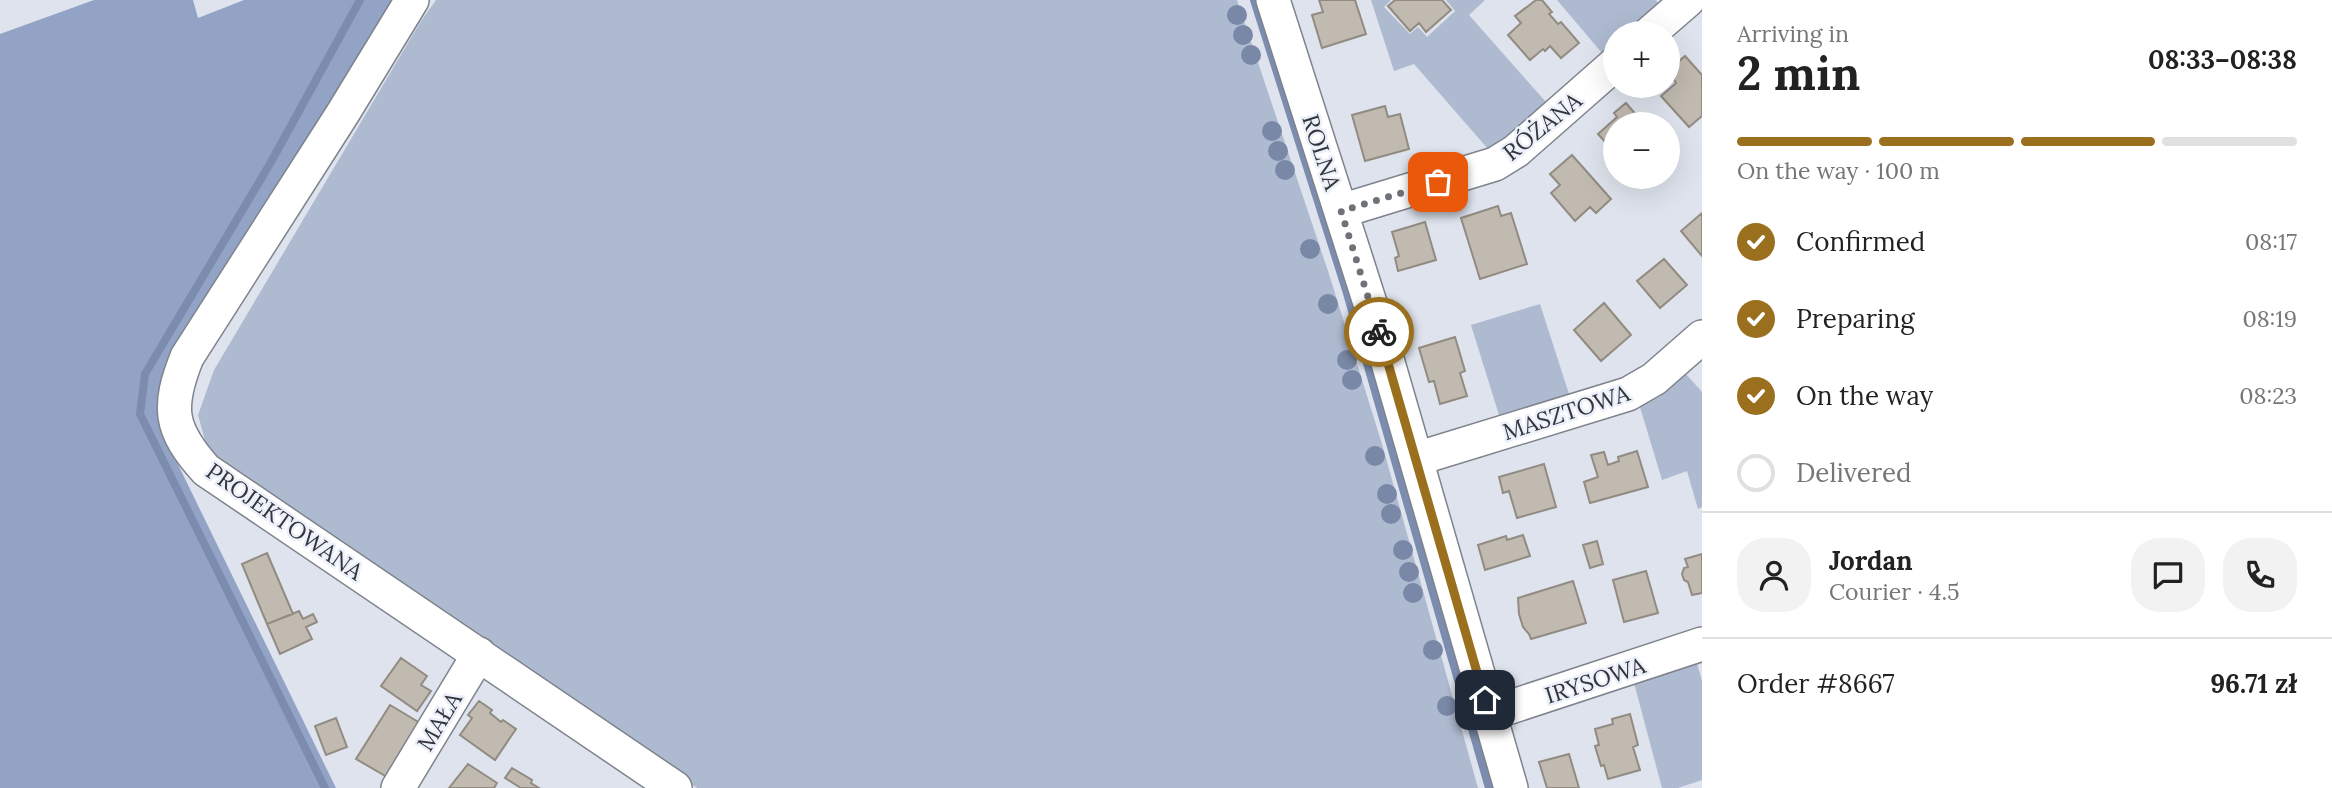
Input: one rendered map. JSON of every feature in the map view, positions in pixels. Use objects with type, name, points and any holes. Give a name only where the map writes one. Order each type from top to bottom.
[{"type":"street","name":"PROJEKTOWANA","points":[[412,0],[187,357],[176,385],[174,407],[178,429],[187,449],[206,470],[675,788]]},
{"type":"street","name":"ROLNA","points":[[1273,0],[1378,328],[1511,788]]},
{"type":"street","points":[[1664,21],[1688,0]]},
{"type":"street","name":"RÓŻANA","points":[[1341,211],[1495,164],[1516,151],[1603,75]]},
{"type":"street","name":"MASZTOWA","points":[[1416,459],[1628,394],[1654,379],[1702,337]]},
{"type":"street","name":"IRYSOWA","points":[[1489,715],[1702,644]]},
{"type":"street","name":"MAŁA","points":[[398,788],[479,654]]},
{"type":"shaded area","points":[[94,0],[193,0],[198,18],[244,0],[393,0],[168,370],[158,392],[160,416],[168,444],[336,788],[0,788],[0,34]]},
{"type":"shaded area","points":[[436,0],[1237,0],[1329,274],[1382,444],[1478,788],[697,788],[209,455],[198,415],[214,370]]},
{"type":"shaded area","points":[[1371,0],[1391,0],[1384,7],[1410,34],[1418,27],[1427,37],[1455,11],[1446,0],[1485,0],[1469,15],[1546,102],[1515,130],[1488,149],[1414,64],[1394,71]]},
{"type":"shaded area","points":[[1557,0],[1656,0],[1658,3],[1638,21],[1603,21],[1602,53]]},
{"type":"shaded area","points":[[1540,304],[1569,394],[1499,415],[1471,325]]},
{"type":"shaded area","points":[[1686,374],[1702,392],[1702,507],[1698,509],[1687,471],[1662,480],[1640,407],[1659,397]]},
{"type":"shaded area","points":[[1697,663],[1702,681],[1702,780],[1678,788],[1662,788],[1634,683]]},
{"type":"building","points":[[1319,0],[1355,0],[1366,34],[1322,48],[1312,15],[1323,12]]},
{"type":"building","points":[[1395,0],[1442,0],[1451,10],[1426,32],[1419,23],[1410,31],[1388,6]]},
{"type":"building","points":[[1536,0],[1542,0],[1552,12],[1549,14],[1558,24],[1561,22],[1579,43],[1561,58],[1550,46],[1530,60],[1508,35],[1521,23],[1515,16]]},
{"type":"building","points":[[1685,56],[1702,75],[1702,116],[1689,127],[1680,117],[1680,112],[1675,112],[1663,98],[1680,98],[1680,60]]},
{"type":"building","points":[[1626,103],[1634,112],[1615,112]]},
{"type":"building","points":[[1385,106],[1388,117],[1400,114],[1409,149],[1365,161],[1352,115]]},
{"type":"building","points":[[1572,155],[1611,199],[1596,213],[1590,207],[1575,221],[1551,193],[1560,185],[1550,174]]},
{"type":"building","points":[[1498,206],[1501,216],[1511,213],[1527,264],[1480,279],[1461,218]]},
{"type":"building","points":[[1702,213],[1702,256],[1681,231]]},
{"type":"building","points":[[1425,222],[1436,260],[1398,271],[1395,258],[1399,256],[1392,232]]},
{"type":"building","points":[[1664,259],[1687,285],[1660,308],[1637,281]]},
{"type":"building","points":[[1604,303],[1631,335],[1601,361],[1574,330]]},
{"type":"building","points":[[1455,337],[1465,371],[1460,373],[1467,396],[1440,404],[1434,381],[1429,382],[1419,348]]},
{"type":"building","points":[[1637,451],[1648,487],[1590,503],[1584,482],[1598,477],[1591,455],[1604,452],[1608,465],[1619,461],[1618,457]]},
{"type":"building","points":[[1544,464],[1556,507],[1517,518],[1509,491],[1503,493],[1499,477]]},
{"type":"building","points":[[1523,535],[1530,556],[1485,570],[1478,545],[1506,536],[1507,540]]},
{"type":"building","points":[[1597,541],[1603,564],[1590,568],[1583,545]]},
{"type":"building","points":[[267,553],[293,614],[267,624],[242,564]]},
{"type":"building","points":[[1702,554],[1702,593],[1692,595],[1682,574],[1684,568],[1688,567],[1685,559]]},
{"type":"building","points":[[1646,571],[1658,613],[1624,622],[1613,580]]},
{"type":"building","points":[[1573,581],[1586,623],[1531,639],[1523,627],[1518,598]]},
{"type":"building","points":[[299,611],[303,619],[313,614],[317,622],[306,627],[312,639],[280,654],[267,624]]},
{"type":"building","points":[[401,658],[427,676],[421,685],[431,691],[417,711],[381,686]]},
{"type":"building","points":[[479,701],[492,710],[490,713],[501,722],[503,720],[516,729],[495,760],[460,735],[472,718],[468,715]]},
{"type":"building","points":[[390,705],[420,723],[387,777],[356,759]]},
{"type":"building","points":[[1630,714],[1638,745],[1633,747],[1640,770],[1608,779],[1595,746],[1599,745],[1595,729],[1613,724],[1612,719]]},
{"type":"building","points":[[336,718],[347,747],[326,755],[315,726]]},
{"type":"building","points":[[1569,754],[1579,788],[1547,788],[1539,762]]},
{"type":"building","points":[[468,764],[497,783],[494,788],[449,788]]},
{"type":"building","points":[[512,768],[532,780],[531,783],[539,788],[521,788],[505,778]]},
{"type":"waterway","points":[[325,788],[140,414],[145,374],[271,162],[360,0]]},
{"type":"waterway","points":[[1254,0],[1346,290],[1489,788]]},
{"type":"way so far","points":[[1379,332],[1341,211],[1438,182]]},
{"type":"route","points":[[1379,332],[1485,700]]}]
